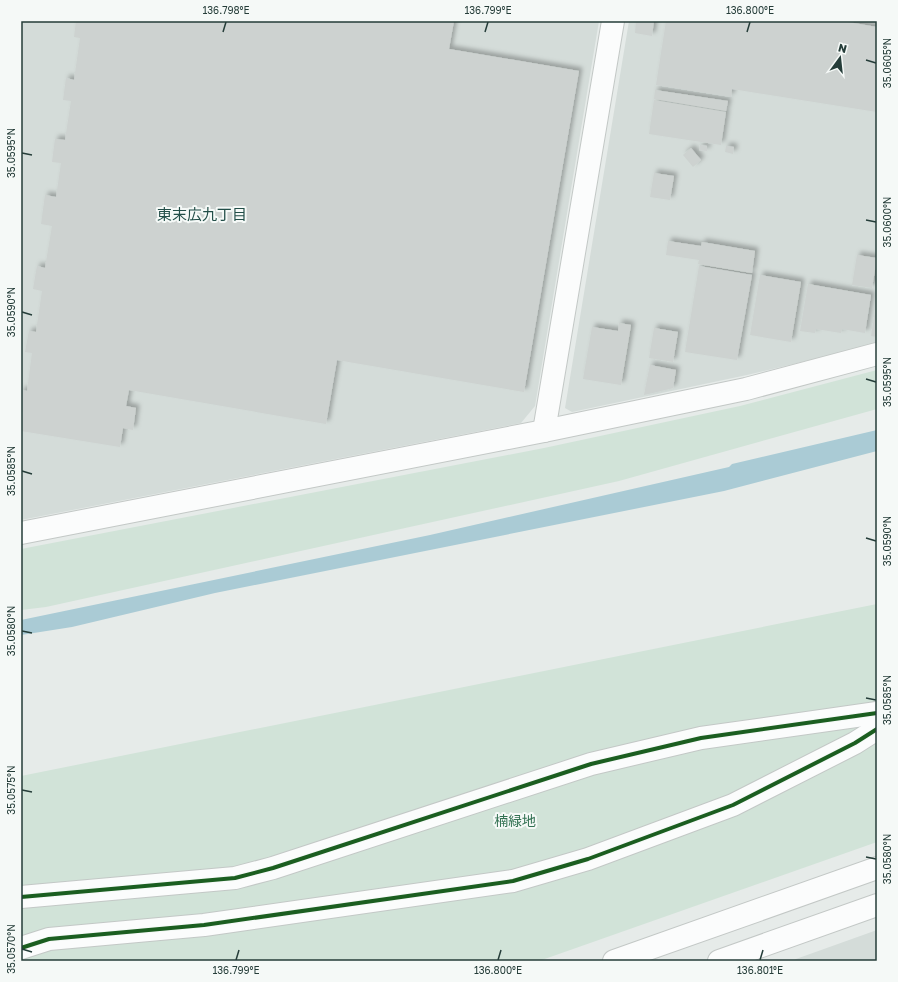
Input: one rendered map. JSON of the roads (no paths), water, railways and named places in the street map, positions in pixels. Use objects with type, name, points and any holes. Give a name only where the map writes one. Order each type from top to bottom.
[{"type":"street","points":[[544,431],[613,21]]},
{"type":"street","points":[[21,533],[544,431],[746,389],[877,354]]},
{"type":"street","points":[[21,897],[235,878],[273,868],[591,764],[701,738],[877,713]]},
{"type":"street","points":[[21,948],[49,939],[204,925],[513,881],[588,859],[733,804],[855,743],[877,730]]},
{"type":"street","points":[[614,961],[877,868]]},
{"type":"street","points":[[724,922],[728,959],[877,905]]},
{"type":"water","points":[[877,430],[877,451],[724,491],[215,593],[72,627],[21,635],[21,620],[430,535],[729,467],[732,464]]},
{"type":"district","name":"東末広九丁目","points":[[202,214]]},
{"type":"park label","name":"楠緑地","points":[[515,820]]}]
